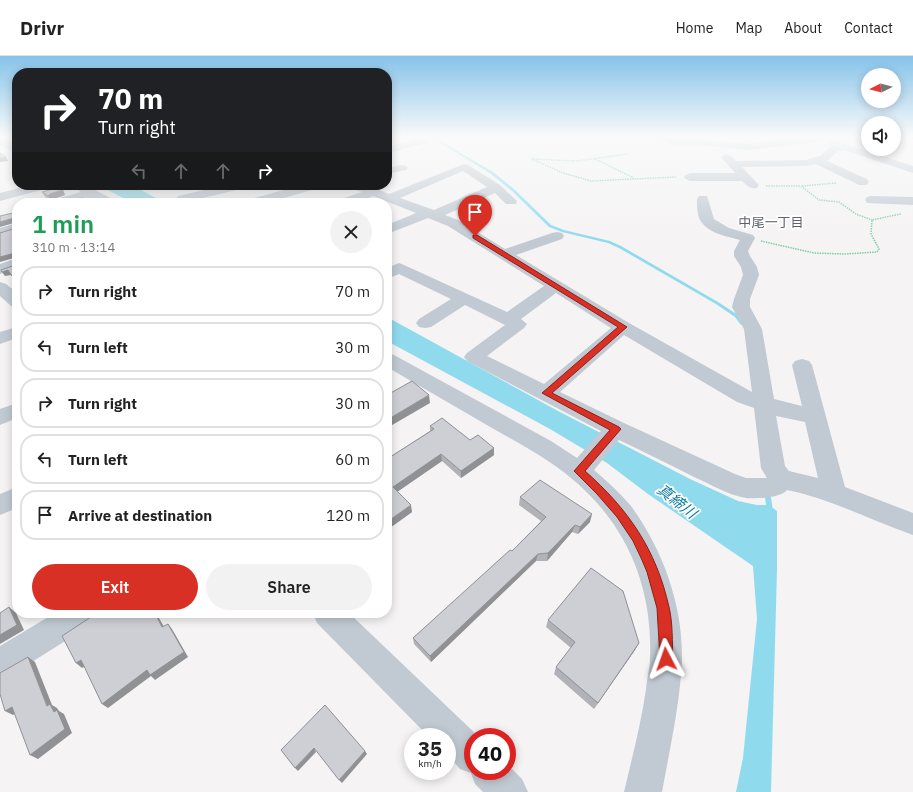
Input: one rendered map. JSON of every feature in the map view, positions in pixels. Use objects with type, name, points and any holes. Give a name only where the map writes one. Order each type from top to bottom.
[{"type":"street","points":[[392,202],[457,170]]},
{"type":"street","points":[[469,170],[496,188],[511,201]]},
{"type":"street","points":[[738,170],[753,185]]},
{"type":"street","points":[[839,170],[863,182]]},
{"type":"street","points":[[690,177],[744,177]]},
{"type":"street","points":[[392,228],[496,188]]},
{"type":"street","points":[[0,197],[26,190]]},
{"type":"street","points":[[85,190],[100,198]]},
{"type":"street","points":[[185,198],[213,190]]},
{"type":"street","points":[[269,198],[297,190]]},
{"type":"street","points":[[369,190],[384,198]]},
{"type":"street","points":[[357,198],[374,192]]},
{"type":"street","points":[[77,198],[92,194]]},
{"type":"street","points":[[703,199],[705,216],[708,223],[714,227],[748,238],[741,251],[742,256],[749,267],[751,275],[742,299],[741,307],[753,329],[773,468],[772,485]]},
{"type":"street","points":[[871,200],[883,201],[900,199],[910,206]]},
{"type":"street","points":[[392,202],[431,214],[453,223],[623,327],[744,397],[779,409],[814,416]]},
{"type":"street","points":[[0,220],[12,216]]},
{"type":"street","points":[[0,232],[12,228]]},
{"type":"street","points":[[504,254],[557,236]]},
{"type":"street","points":[[0,269],[12,265]]},
{"type":"street","points":[[392,272],[399,268],[462,299],[518,324],[474,357],[615,430],[726,481],[745,488],[804,483],[834,492],[913,524]]},
{"type":"street","points":[[509,319],[556,285]]},
{"type":"street","points":[[424,324],[462,299]]},
{"type":"street","points":[[546,393],[623,327]]},
{"type":"street","points":[[0,338],[12,334]]},
{"type":"street","points":[[392,362],[543,447],[584,466],[601,491],[621,513],[637,538],[653,572],[663,608],[666,659],[658,722],[643,792]]},
{"type":"street","points":[[802,365],[834,492]]},
{"type":"street","points":[[0,417],[12,412]]},
{"type":"street","points":[[584,466],[615,430]]},
{"type":"street","points":[[0,505],[12,499]]},
{"type":"street","points":[[0,664],[75,618]]},
{"type":"street","points":[[333,618],[464,747]]},
{"type":"street","points":[[497,780],[509,792]]},
{"type":"path","points":[[559,170],[582,180],[591,181],[634,178],[690,177]]},
{"type":"path","points":[[619,170],[634,178]]},
{"type":"path","points":[[753,185],[801,186],[863,182]]},
{"type":"path","points":[[801,186],[819,200],[839,202],[856,214],[872,220],[891,217],[910,206]]},
{"type":"path","points":[[748,238],[814,253],[845,254],[877,252],[879,249],[871,234],[872,220]]},
{"type":"water","points":[[108,190],[141,190],[156,198],[123,198]]},
{"type":"water","name":"真締川","points":[[392,320],[558,411],[690,479],[738,501],[757,505],[769,505],[777,511],[777,569],[771,792],[736,792],[743,758],[757,619],[753,566],[648,494],[607,463],[550,429],[392,344]]},
{"type":"building","points":[[49,190],[63,190],[48,196],[42,192]]},
{"type":"building","points":[[12,213],[12,219],[0,222],[0,216]]},
{"type":"building","points":[[12,229],[12,254],[0,257],[0,233]]},
{"type":"building","points":[[12,266],[12,276],[8,270],[2,272],[1,270]]},
{"type":"building","points":[[412,381],[429,395],[392,417],[392,392]]},
{"type":"building","points":[[442,418],[470,440],[478,435],[494,448],[461,471],[441,454],[393,487],[411,505],[392,518],[392,456],[434,429],[430,426]]},
{"type":"building","points":[[540,480],[592,514],[580,527],[575,525],[548,553],[538,554],[430,656],[413,638],[510,550],[512,551],[546,517],[520,497]]},
{"type":"building","points":[[591,568],[623,591],[639,643],[598,703],[556,667],[575,642],[548,620]]},
{"type":"building","points":[[9,607],[12,618],[14,618],[17,625],[0,635],[0,613]]},
{"type":"building","points":[[89,618],[158,618],[162,627],[168,624],[184,652],[150,675],[147,670],[102,704],[81,660],[76,663],[62,636]]},
{"type":"building","points":[[28,657],[47,706],[50,704],[54,712],[57,710],[65,729],[30,755],[12,707],[5,711],[0,694],[0,673]]},
{"type":"building","points":[[325,705],[365,751],[339,780],[314,748],[295,768],[281,750]]},
{"type":"waterway","points":[[488,170],[513,190],[550,226],[563,231],[609,242],[620,247],[717,303],[737,316],[742,324]]},
{"type":"waterway","points":[[767,491],[770,511]]},
{"type":"district","name":"中尾一丁目","points":[[771,222]]},
{"type":"route","points":[[475,236],[623,327],[546,393],[616,429],[579,471],[601,491],[621,513],[637,538],[648,560],[663,608],[666,659]]}]
